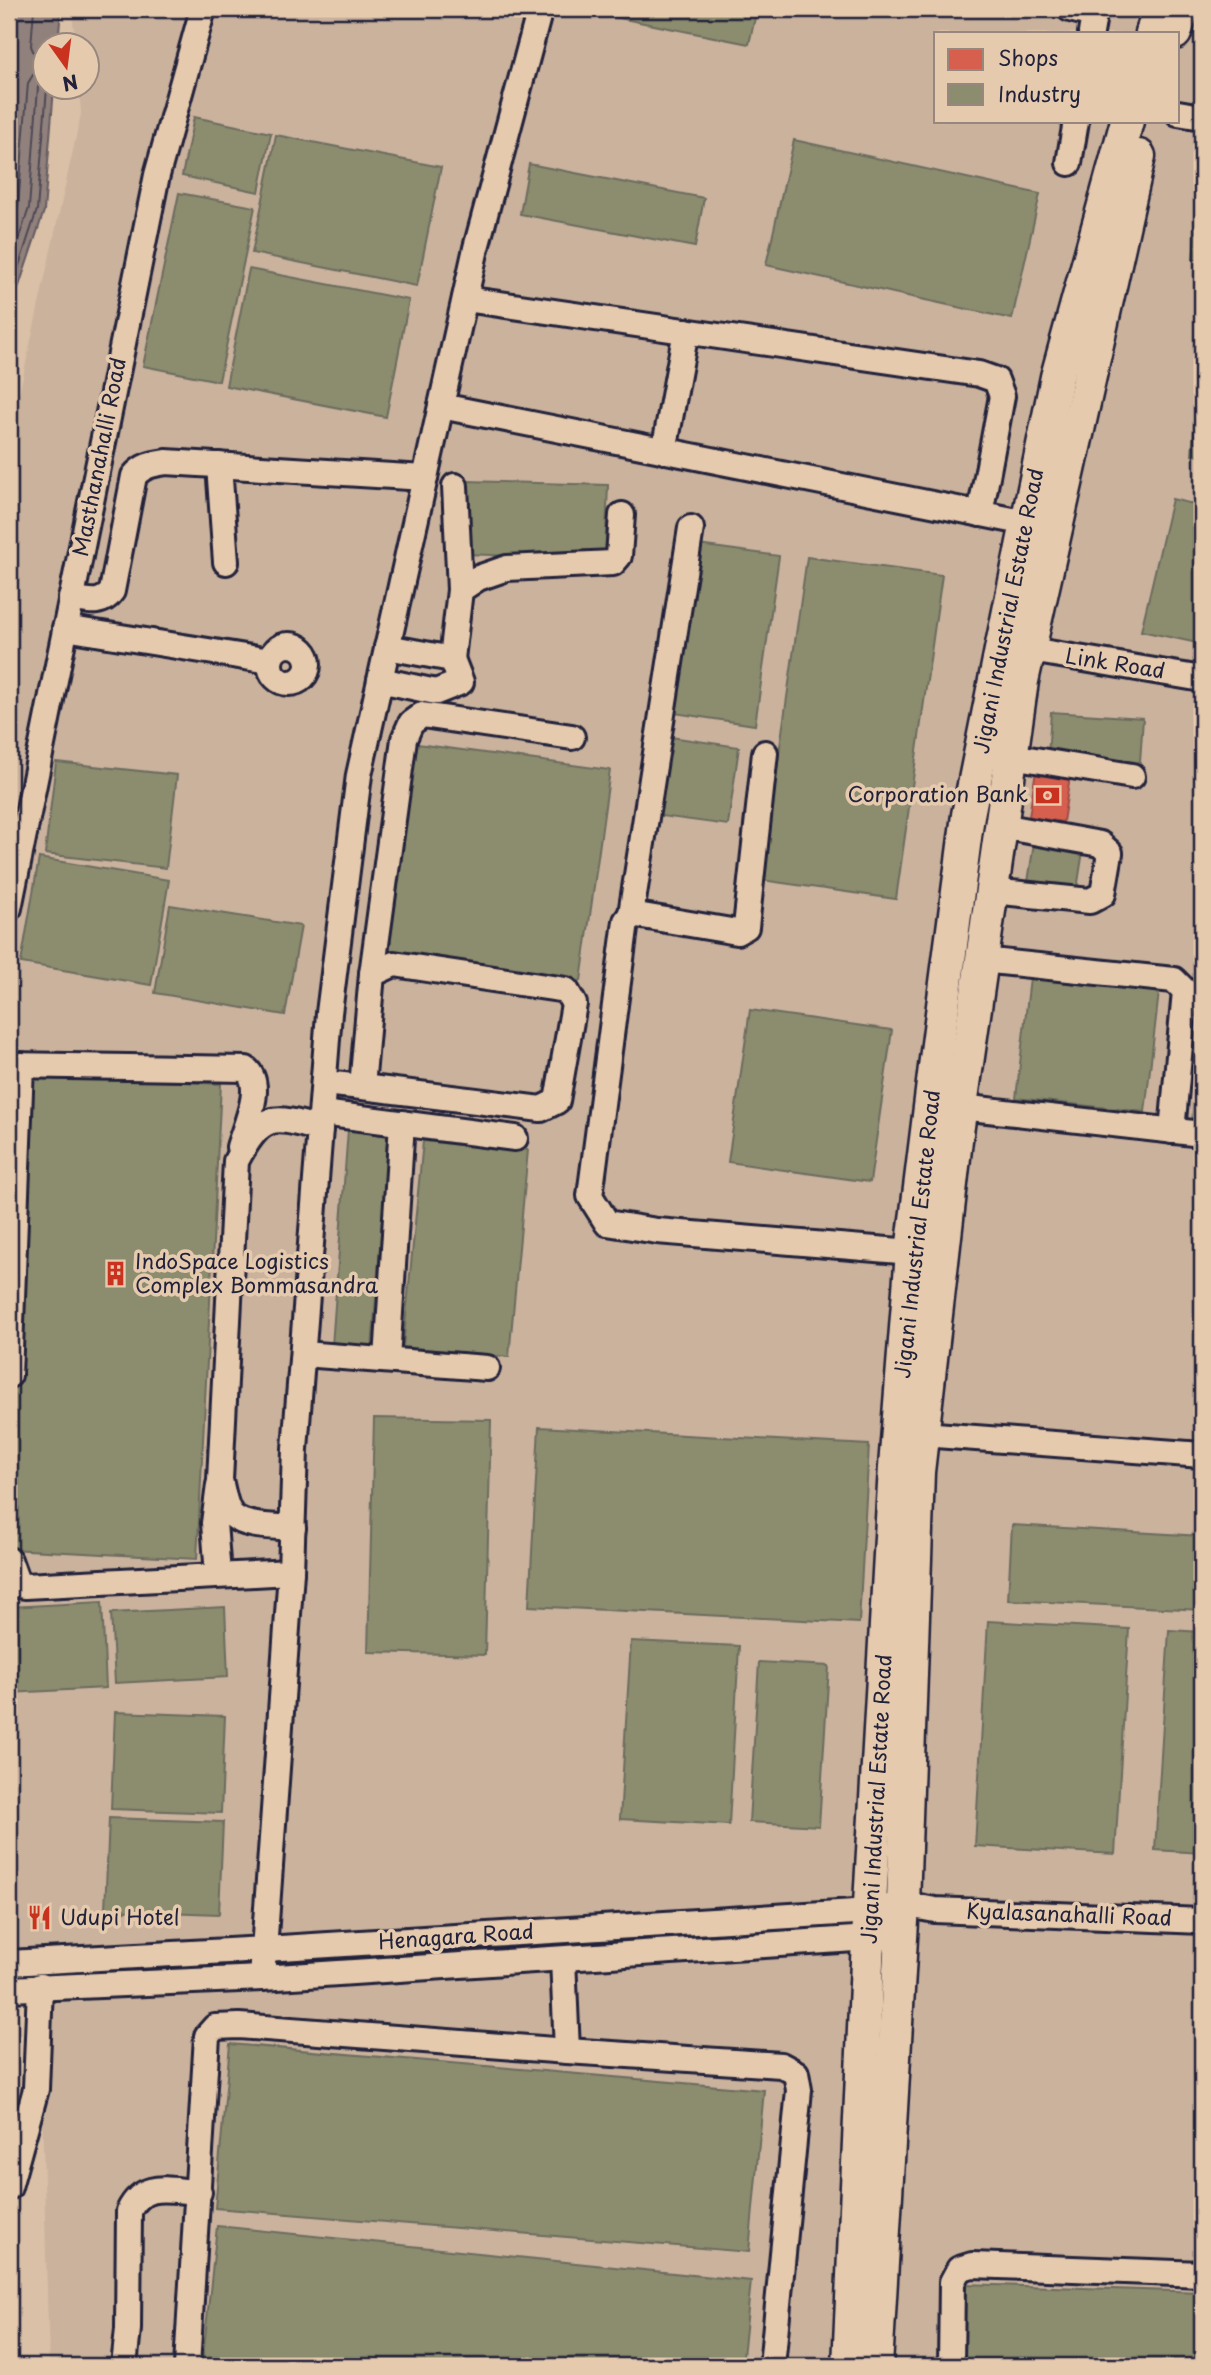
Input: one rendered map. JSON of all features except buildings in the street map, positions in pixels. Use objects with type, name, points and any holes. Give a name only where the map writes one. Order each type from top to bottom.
[{"type":"main road","points":[[1152,32],[1159,9]]},
{"type":"main road","points":[[1175,32],[1183,9]]},
{"type":"main road","name":"Jigani Industrial Estate Road","points":[[876,2366],[901,1919],[918,1472],[922,1434],[961,1107],[1022,681],[1015,647],[1027,523],[1057,377],[1127,122]]},
{"type":"main road","name":"Jigani Industrial Estate Road","points":[[849,2366],[869,1925],[895,1481],[912,1252],[968,815],[1015,647],[1148,122]]},
{"type":"street","name":"Masthanahalli Road","points":[[9,908],[157,175],[203,9]]},
{"type":"street","points":[[262,1978],[291,1572],[295,1450],[329,1013],[359,775],[464,299],[540,9]]},
{"type":"street","points":[[1070,9],[1094,16],[1091,32]]},
{"type":"street","points":[[1180,113],[1202,116]]},
{"type":"street","points":[[1069,163],[1076,122]]},
{"type":"street","points":[[464,299],[979,374],[996,380],[1002,396],[980,514]]},
{"type":"street","points":[[664,451],[686,331]]},
{"type":"street","points":[[441,406],[1027,523]]},
{"type":"street","points":[[71,598],[96,602],[106,599],[112,591],[131,486],[140,469],[166,462],[425,478]]},
{"type":"street","points":[[219,465],[226,562]]},
{"type":"street","points":[[380,680],[436,692],[461,682],[452,659],[460,590],[455,486]]},
{"type":"street","points":[[460,590],[478,578],[507,568],[613,563],[619,555],[622,514]]},
{"type":"street","points":[[691,528],[631,914],[626,921],[590,1196],[607,1223],[657,1231],[912,1252]]},
{"type":"street","points":[[65,628],[270,661]]},
{"type":"street","points":[[387,647],[452,659]]},
{"type":"street","name":"Link Road","points":[[1015,647],[1202,679]]},
{"type":"street","points":[[362,1087],[372,974],[404,739],[411,723],[422,716],[572,737]]},
{"type":"street","points":[[631,914],[737,932],[746,927],[765,753]]},
{"type":"street","points":[[1011,756],[1132,776]]},
{"type":"street","points":[[992,891],[1090,901],[1103,894],[1110,853],[1100,844],[1001,826]]},
{"type":"street","points":[[982,960],[1174,980],[1185,991],[1172,1131]]},
{"type":"street","points":[[324,1083],[541,1109],[557,1101],[574,1004],[566,990],[394,964],[372,974]]},
{"type":"street","points":[[9,1375],[15,1065],[246,1069],[254,1081],[254,1092],[236,1161],[220,1480],[214,1522],[218,1574]]},
{"type":"street","points":[[961,1107],[1202,1134]]},
{"type":"street","points":[[236,1161],[251,1135],[275,1119],[402,1123],[515,1138]]},
{"type":"street","points":[[387,1360],[402,1123]]},
{"type":"street","points":[[303,1354],[487,1368]]},
{"type":"street","points":[[922,1434],[1202,1455]]},
{"type":"street","points":[[220,1480],[232,1516],[246,1523],[293,1528]]},
{"type":"street","points":[[9,1560],[18,1585],[25,1586],[291,1572]]},
{"type":"street","name":"Kyalasanahalli Road","points":[[901,1919],[935,1910],[1202,1921]]},
{"type":"street","name":"Henagara Road","points":[[9,1989],[262,1978],[563,1959],[869,1925],[901,1919]]},
{"type":"street","name":"Henagara Road","points":[[9,1963],[265,1949],[869,1925]]},
{"type":"street","points":[[563,1959],[567,2051]]},
{"type":"street","points":[[9,2187],[36,2089],[40,1986]]},
{"type":"street","points":[[187,2366],[207,2036],[215,2028],[253,2027],[781,2065],[796,2073],[799,2090],[772,2366]]},
{"type":"street","points":[[124,2366],[128,2329],[129,2211],[135,2197],[148,2190],[199,2192]]},
{"type":"street","points":[[951,2366],[952,2282],[959,2269],[972,2265],[1202,2274]]},
{"type":"shaded area","points":[[72,9],[1202,9],[1202,2366],[49,2366],[39,1998],[9,2002],[9,440],[81,114],[80,102],[102,102],[102,32],[74,32]]},
{"type":"water","points":[[9,9],[61,9],[59,32],[32,32],[32,102],[53,102],[44,211],[18,289],[9,296]]},
{"type":"place","name":"Corporation Bank","points":[[1048,795]]},
{"type":"place","name":"IndoSpace Logistics Complex Bommasandra","points":[[115,1274]]},
{"type":"place","name":"Udupi Hotel","points":[[40,1918]]}]
